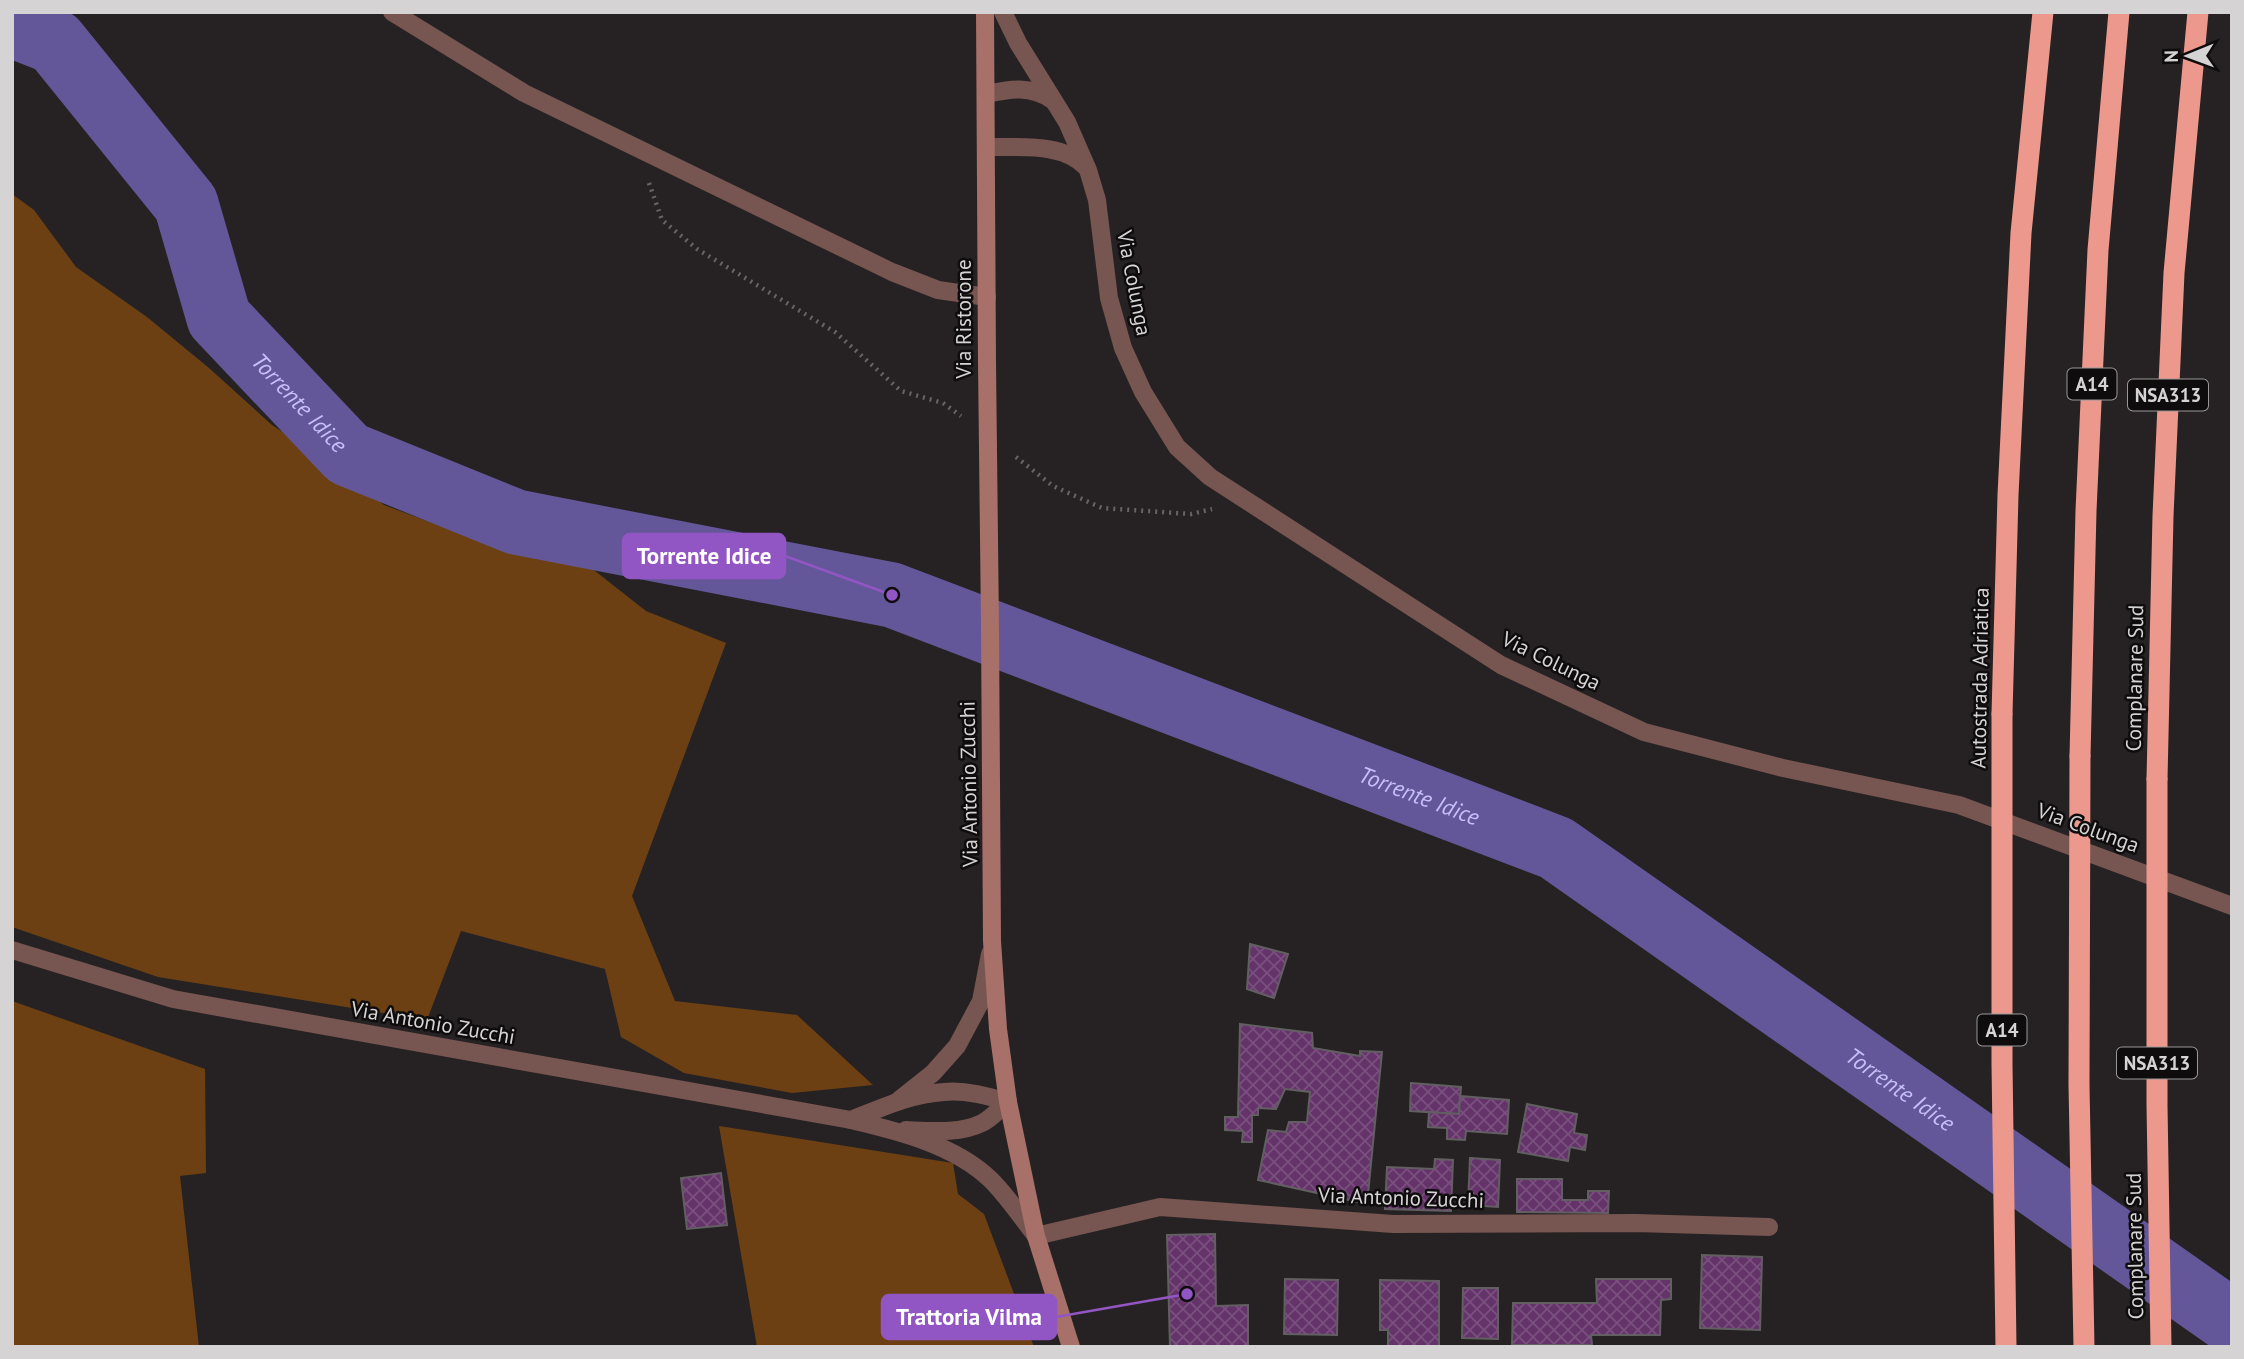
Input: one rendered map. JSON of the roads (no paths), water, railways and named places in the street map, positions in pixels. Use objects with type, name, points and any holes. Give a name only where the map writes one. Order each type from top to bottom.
[{"type":"highway","name":"Autostrada Adriatica","points":[[2006,1347],[2002,1064],[2002,714],[2008,495],[2021,233],[2043,12]]},
{"type":"highway","name":"A14","points":[[2084,1347],[2079,1085],[2080,756],[2086,510],[2098,250],[2119,12]]},
{"type":"highway","name":"Complanare Sud","points":[[2161,1347],[2157,1105],[2157,779],[2163,516],[2174,273],[2198,12]]},
{"type":"main road","name":"Via Ristorone","points":[[985,12],[990,626]]},
{"type":"main road","name":"Via Antonio Zucchi","points":[[990,626],[993,932],[998,1029],[1008,1102],[1036,1236],[1071,1347]]},
{"type":"street","points":[[392,12],[524,93],[638,149],[922,285],[987,297]]},
{"type":"street","name":"Via Colunga","points":[[1003,12],[1018,43],[1067,122],[1088,170],[1097,200],[1111,307],[1122,348],[1143,392],[1177,447],[1210,477],[1501,665],[1644,732],[1783,768],[1959,804],[2232,906]]},
{"type":"street","points":[[986,93],[1034,90],[1055,103]]},
{"type":"street","points":[[987,147],[1062,152],[1076,157],[1088,170]]},
{"type":"street","name":"Via Antonio Zucchi","points":[[899,1100],[933,1073],[957,1046],[981,1000],[993,932]]},
{"type":"street","name":"Via Antonio Zucchi","points":[[12,950],[173,999],[892,1129],[941,1148],[976,1167],[1003,1193],[1036,1236],[1160,1207],[1393,1224],[1636,1223],[1769,1227]]},
{"type":"street","name":"Via Antonio Zucchi","points":[[851,1120],[899,1100],[945,1091],[978,1094],[1008,1102]]},
{"type":"street","name":"Via Antonio Zucchi","points":[[892,1129],[943,1131],[964,1128],[982,1123],[1008,1102]]},
{"type":"waterway","name":"Torrente Idice","points":[[12,25],[55,42],[186,204],[219,318],[348,454],[516,522],[892,595],[1556,848],[2232,1322]]},
{"type":"place","name":"Torrente Idice","points":[[892,595]]},
{"type":"place","name":"Trattoria Vilma","points":[[1187,1294]]}]
